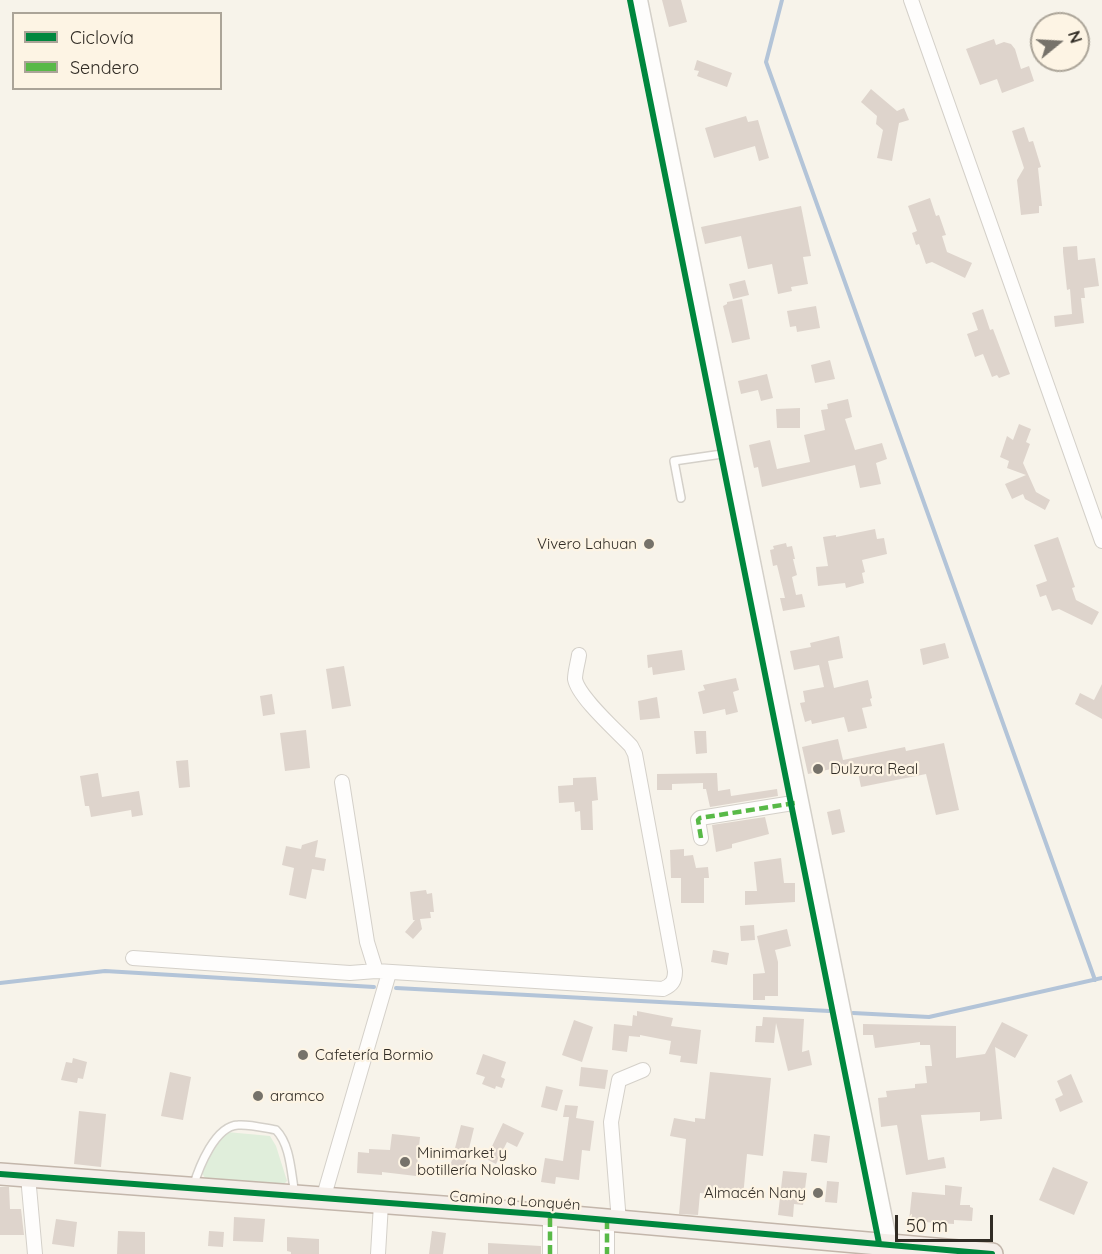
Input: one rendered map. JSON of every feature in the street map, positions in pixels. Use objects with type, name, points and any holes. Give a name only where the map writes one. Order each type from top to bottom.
[{"type":"main road","points":[[638,0],[800,802],[886,1249]]},
{"type":"main road","name":"Camino a Lonquén","points":[[0,1174],[550,1215],[886,1249],[992,1254]]},
{"type":"street","points":[[911,0],[1099,520],[1102,541]]},
{"type":"street","points":[[133,958],[350,973],[383,972],[663,989],[669,987],[675,980],[675,970],[635,754],[631,746],[587,700],[580,688],[575,679],[579,655]]},
{"type":"street","points":[[323,1199],[383,972],[367,942],[342,782]]},
{"type":"street","points":[[700,838],[698,820],[700,818],[800,802]]},
{"type":"street","points":[[607,1254],[613,1221],[611,1122],[619,1080],[643,1070]]},
{"type":"street","points":[[28,1176],[34,1254]]},
{"type":"street","points":[[378,1254],[381,1204]]},
{"type":"street","points":[[550,1215],[550,1254]]},
{"type":"lane","points":[[681,498],[674,461],[729,453]]},
{"type":"lane","points":[[192,1189],[195,1178],[217,1136],[225,1129],[240,1124],[276,1130],[285,1144],[296,1197]]},
{"type":"green space","points":[[227,1132],[270,1136],[276,1146],[287,1181],[283,1185],[205,1178],[202,1173],[220,1135]]},
{"type":"building","points":[[662,0],[681,0],[687,22],[669,27]]},
{"type":"building","points":[[994,39],[996,45],[1004,42],[1011,44],[1015,49],[1021,69],[1029,66],[1034,81],[1002,93],[997,79],[980,85],[966,49]]},
{"type":"building","points":[[697,60],[732,73],[727,87],[697,76],[699,71],[694,70]]},
{"type":"building","points":[[871,89],[897,111],[904,108],[909,120],[899,123],[892,161],[877,158],[883,130],[876,124],[877,116],[861,102]]},
{"type":"building","points":[[746,116],[748,122],[758,120],[769,158],[759,161],[755,146],[714,158],[705,128]]},
{"type":"building","points":[[1024,127],[1029,142],[1033,141],[1041,167],[1038,168],[1042,206],[1039,206],[1039,213],[1021,215],[1017,180],[1024,168],[1012,131]]},
{"type":"building","points":[[930,198],[946,235],[942,236],[947,252],[972,263],[965,278],[932,262],[926,264],[919,244],[916,245],[912,233],[917,231],[908,206]]},
{"type":"building","points":[[801,206],[811,256],[803,257],[808,284],[791,287],[792,291],[778,294],[772,264],[748,269],[741,236],[705,244],[701,227]]},
{"type":"building","points":[[1077,246],[1078,260],[1095,258],[1099,286],[1084,288],[1085,298],[1081,298],[1084,323],[1055,327],[1054,316],[1072,314],[1063,247]]},
{"type":"building","points":[[745,280],[749,295],[733,299],[729,284]]},
{"type":"building","points":[[742,299],[750,339],[732,343],[723,306],[727,302]]},
{"type":"building","points":[[816,306],[820,328],[797,332],[796,326],[790,327],[787,311]]},
{"type":"building","points":[[983,309],[1010,374],[999,378],[997,375],[992,377],[983,354],[975,357],[967,334],[978,330],[972,313]]},
{"type":"building","points":[[830,360],[835,379],[815,383],[811,365]]},
{"type":"building","points":[[767,374],[773,398],[761,401],[758,390],[741,394],[738,381]]},
{"type":"building","points":[[848,399],[852,417],[845,419],[855,450],[882,443],[887,459],[876,463],[881,484],[860,488],[855,465],[762,487],[758,467],[754,468],[749,445],[770,440],[777,469],[810,462],[804,435],[825,430],[821,410],[828,409],[827,404]]},
{"type":"building","points":[[800,408],[800,428],[777,428],[776,409]]},
{"type":"building","points":[[1019,424],[1031,429],[1026,442],[1030,444],[1023,463],[1036,492],[1050,500],[1045,510],[1025,499],[1023,494],[1012,499],[1005,484],[1026,475],[1007,468],[1009,461],[1000,457],[1007,436],[1013,440]]},
{"type":"building","points":[[875,529],[877,539],[884,538],[887,554],[862,560],[865,572],[862,573],[864,583],[846,588],[845,583],[818,586],[816,567],[828,566],[823,537],[836,535],[836,537]]},
{"type":"building","points":[[1058,537],[1075,587],[1072,588],[1076,600],[1099,612],[1092,625],[1059,609],[1052,611],[1046,595],[1040,597],[1036,585],[1047,581],[1034,545]]},
{"type":"building","points":[[786,543],[787,547],[792,546],[795,559],[793,559],[797,575],[792,577],[796,595],[802,594],[805,607],[783,611],[780,598],[785,598],[777,565],[773,566],[770,550],[774,549],[773,546]]},
{"type":"building","points":[[839,636],[843,658],[828,661],[834,688],[868,680],[872,698],[870,699],[872,706],[862,708],[867,728],[848,732],[844,717],[812,724],[811,720],[805,722],[800,703],[805,702],[803,691],[824,687],[819,665],[794,670],[790,651],[811,647],[810,643]]},
{"type":"building","points":[[945,643],[949,658],[923,665],[920,649]]},
{"type":"building","points":[[682,650],[685,670],[653,675],[652,667],[648,668],[647,655]]},
{"type":"building","points":[[344,666],[351,706],[332,709],[326,669]]},
{"type":"building","points":[[736,678],[739,690],[733,692],[738,712],[726,715],[725,709],[703,714],[698,692],[705,690],[703,685]]},
{"type":"building","points":[[1102,684],[1102,719],[1075,704],[1080,693],[1094,700]]},
{"type":"building","points":[[272,694],[275,714],[263,716],[260,696]]},
{"type":"building","points":[[657,697],[660,718],[640,720],[638,701]]},
{"type":"building","points":[[306,730],[310,768],[285,771],[280,733]]},
{"type":"building","points":[[694,731],[706,731],[707,753],[696,754]]},
{"type":"building","points":[[838,739],[843,760],[905,747],[906,751],[944,743],[959,810],[936,815],[926,774],[861,787],[857,768],[837,772],[836,768],[808,774],[802,747]]},
{"type":"building","points":[[188,760],[190,787],[179,788],[176,761]]},
{"type":"building","points":[[98,773],[102,797],[139,791],[143,815],[132,817],[131,810],[91,817],[89,806],[85,806],[80,776]]},
{"type":"building","points":[[717,773],[718,791],[730,789],[731,796],[777,789],[778,796],[710,807],[703,783],[672,784],[672,790],[657,790],[657,774]]},
{"type":"building","points":[[596,777],[598,800],[592,801],[593,830],[581,830],[580,811],[575,812],[574,802],[559,803],[558,786],[573,785],[573,778]]},
{"type":"building","points":[[840,809],[845,832],[832,835],[827,812]]},
{"type":"building","points":[[765,817],[769,834],[732,844],[732,848],[716,852],[712,825]]},
{"type":"building","points":[[318,840],[315,857],[326,859],[324,871],[312,869],[306,899],[289,895],[294,868],[282,865],[286,846],[301,849],[302,845]]},
{"type":"building","points":[[684,849],[684,856],[693,855],[696,868],[708,867],[709,878],[704,878],[704,903],[681,903],[681,878],[671,878],[670,850]]},
{"type":"building","points":[[781,858],[784,883],[795,883],[795,902],[745,905],[745,891],[757,891],[754,862]]},
{"type":"building","points":[[426,890],[427,894],[432,893],[434,912],[430,912],[431,918],[420,919],[422,929],[413,939],[405,932],[415,920],[413,920],[410,892]]},
{"type":"building","points":[[754,925],[755,940],[741,941],[740,926]]},
{"type":"building","points":[[787,929],[791,946],[775,950],[778,962],[778,996],[765,996],[765,1000],[753,1000],[753,974],[765,973],[757,936]]},
{"type":"building","points":[[713,950],[729,953],[727,965],[711,962]]},
{"type":"building","points":[[637,1011],[673,1018],[671,1026],[701,1030],[697,1064],[680,1062],[681,1056],[669,1054],[671,1041],[640,1035],[640,1037],[629,1036],[627,1052],[612,1050],[614,1024],[632,1026],[633,1015],[637,1016]]},
{"type":"building","points":[[763,1017],[804,1019],[802,1052],[809,1050],[812,1065],[788,1071],[776,1023],[774,1043],[755,1042],[756,1026],[762,1026]]},
{"type":"building","points":[[574,1020],[593,1027],[582,1062],[562,1055]]},
{"type":"building","points":[[1002,1022],[1028,1035],[1015,1058],[995,1047],[1002,1119],[980,1121],[980,1112],[921,1115],[928,1160],[944,1157],[946,1168],[906,1175],[897,1125],[881,1127],[878,1098],[887,1097],[886,1091],[915,1088],[915,1084],[927,1083],[925,1066],[932,1066],[930,1045],[920,1045],[920,1042],[875,1048],[873,1035],[863,1035],[863,1024],[956,1026],[956,1058],[985,1054]]},
{"type":"building","points":[[483,1054],[506,1062],[501,1077],[505,1079],[502,1088],[496,1086],[495,1089],[482,1084],[485,1077],[476,1074]]},
{"type":"building","points":[[73,1058],[87,1062],[83,1079],[78,1078],[77,1083],[61,1080],[66,1062],[72,1063]]},
{"type":"building","points":[[581,1067],[608,1070],[605,1089],[579,1086]]},
{"type":"building","points":[[170,1072],[191,1077],[183,1120],[161,1116]]},
{"type":"building","points":[[710,1072],[771,1078],[763,1156],[747,1154],[743,1197],[700,1193],[698,1215],[679,1214],[686,1139],[670,1136],[674,1118],[695,1122],[695,1118],[705,1119]]},
{"type":"building","points":[[1071,1074],[1083,1102],[1060,1112],[1055,1099],[1063,1095],[1057,1081]]},
{"type":"building","points":[[546,1086],[563,1090],[557,1111],[541,1107]]},
{"type":"building","points":[[565,1105],[578,1106],[576,1118],[594,1121],[590,1151],[582,1150],[579,1180],[556,1177],[555,1184],[541,1182],[545,1158],[563,1161],[569,1117],[563,1117]]},
{"type":"building","points":[[79,1111],[106,1114],[101,1167],[74,1164]]},
{"type":"building","points":[[503,1123],[524,1133],[517,1147],[507,1142],[496,1164],[486,1159]]},
{"type":"building","points":[[461,1125],[474,1128],[464,1169],[450,1167]]},
{"type":"building","points":[[392,1134],[420,1137],[416,1176],[382,1172],[382,1175],[357,1173],[358,1152],[369,1153],[369,1149],[390,1150]]},
{"type":"building","points":[[814,1134],[830,1136],[827,1163],[811,1161]]},
{"type":"building","points":[[1053,1167],[1088,1182],[1074,1215],[1039,1200]]},
{"type":"building","points":[[783,1171],[807,1173],[803,1205],[794,1204],[793,1217],[778,1215]]},
{"type":"building","points":[[827,1181],[839,1182],[837,1203],[825,1202]]},
{"type":"building","points":[[945,1185],[962,1187],[960,1205],[970,1205],[973,1208],[972,1221],[954,1220],[954,1224],[909,1221],[912,1192],[945,1195]]},
{"type":"building","points":[[0,1187],[9,1187],[10,1209],[21,1209],[24,1235],[0,1235]]},
{"type":"building","points":[[234,1217],[265,1219],[263,1242],[233,1241]]},
{"type":"building","points":[[56,1219],[77,1222],[74,1247],[52,1244]]},
{"type":"building","points":[[118,1231],[145,1232],[145,1254],[117,1254]]},
{"type":"building","points":[[209,1231],[224,1232],[223,1247],[208,1246]]},
{"type":"building","points":[[432,1231],[446,1233],[443,1254],[429,1254]]},
{"type":"building","points":[[287,1237],[319,1239],[319,1254],[291,1254],[287,1251]]},
{"type":"building","points":[[488,1243],[541,1246],[541,1254],[488,1254]]},
{"type":"waterway","points":[[782,0],[766,62],[1095,980]]},
{"type":"waterway","points":[[0,983],[105,971],[374,987]]},
{"type":"waterway","points":[[853,1013],[929,1017],[1102,978]]},
{"type":"waterway","points":[[396,988],[829,1011]]},
{"type":"marked path","points":[[701,838],[698,820],[700,818],[795,803]]},
{"type":"marked path","points":[[550,1215],[550,1254]]},
{"type":"marked path","points":[[607,1220],[607,1254]]},
{"type":"cycle path","points":[[630,0],[879,1243]]},
{"type":"cycle path","points":[[0,1174],[550,1215],[992,1254]]},
{"type":"place","name":"Vivero Lahuan","points":[[649,544]]},
{"type":"place","name":"Dulzura Real","points":[[818,769]]},
{"type":"place","name":"Cafetería Bormio","points":[[303,1055]]},
{"type":"place","name":"aramco","points":[[258,1096]]},
{"type":"place","name":"Minimarket y botillería Nolasko","points":[[405,1162]]},
{"type":"place","name":"Almacén Nany","points":[[818,1193]]}]
